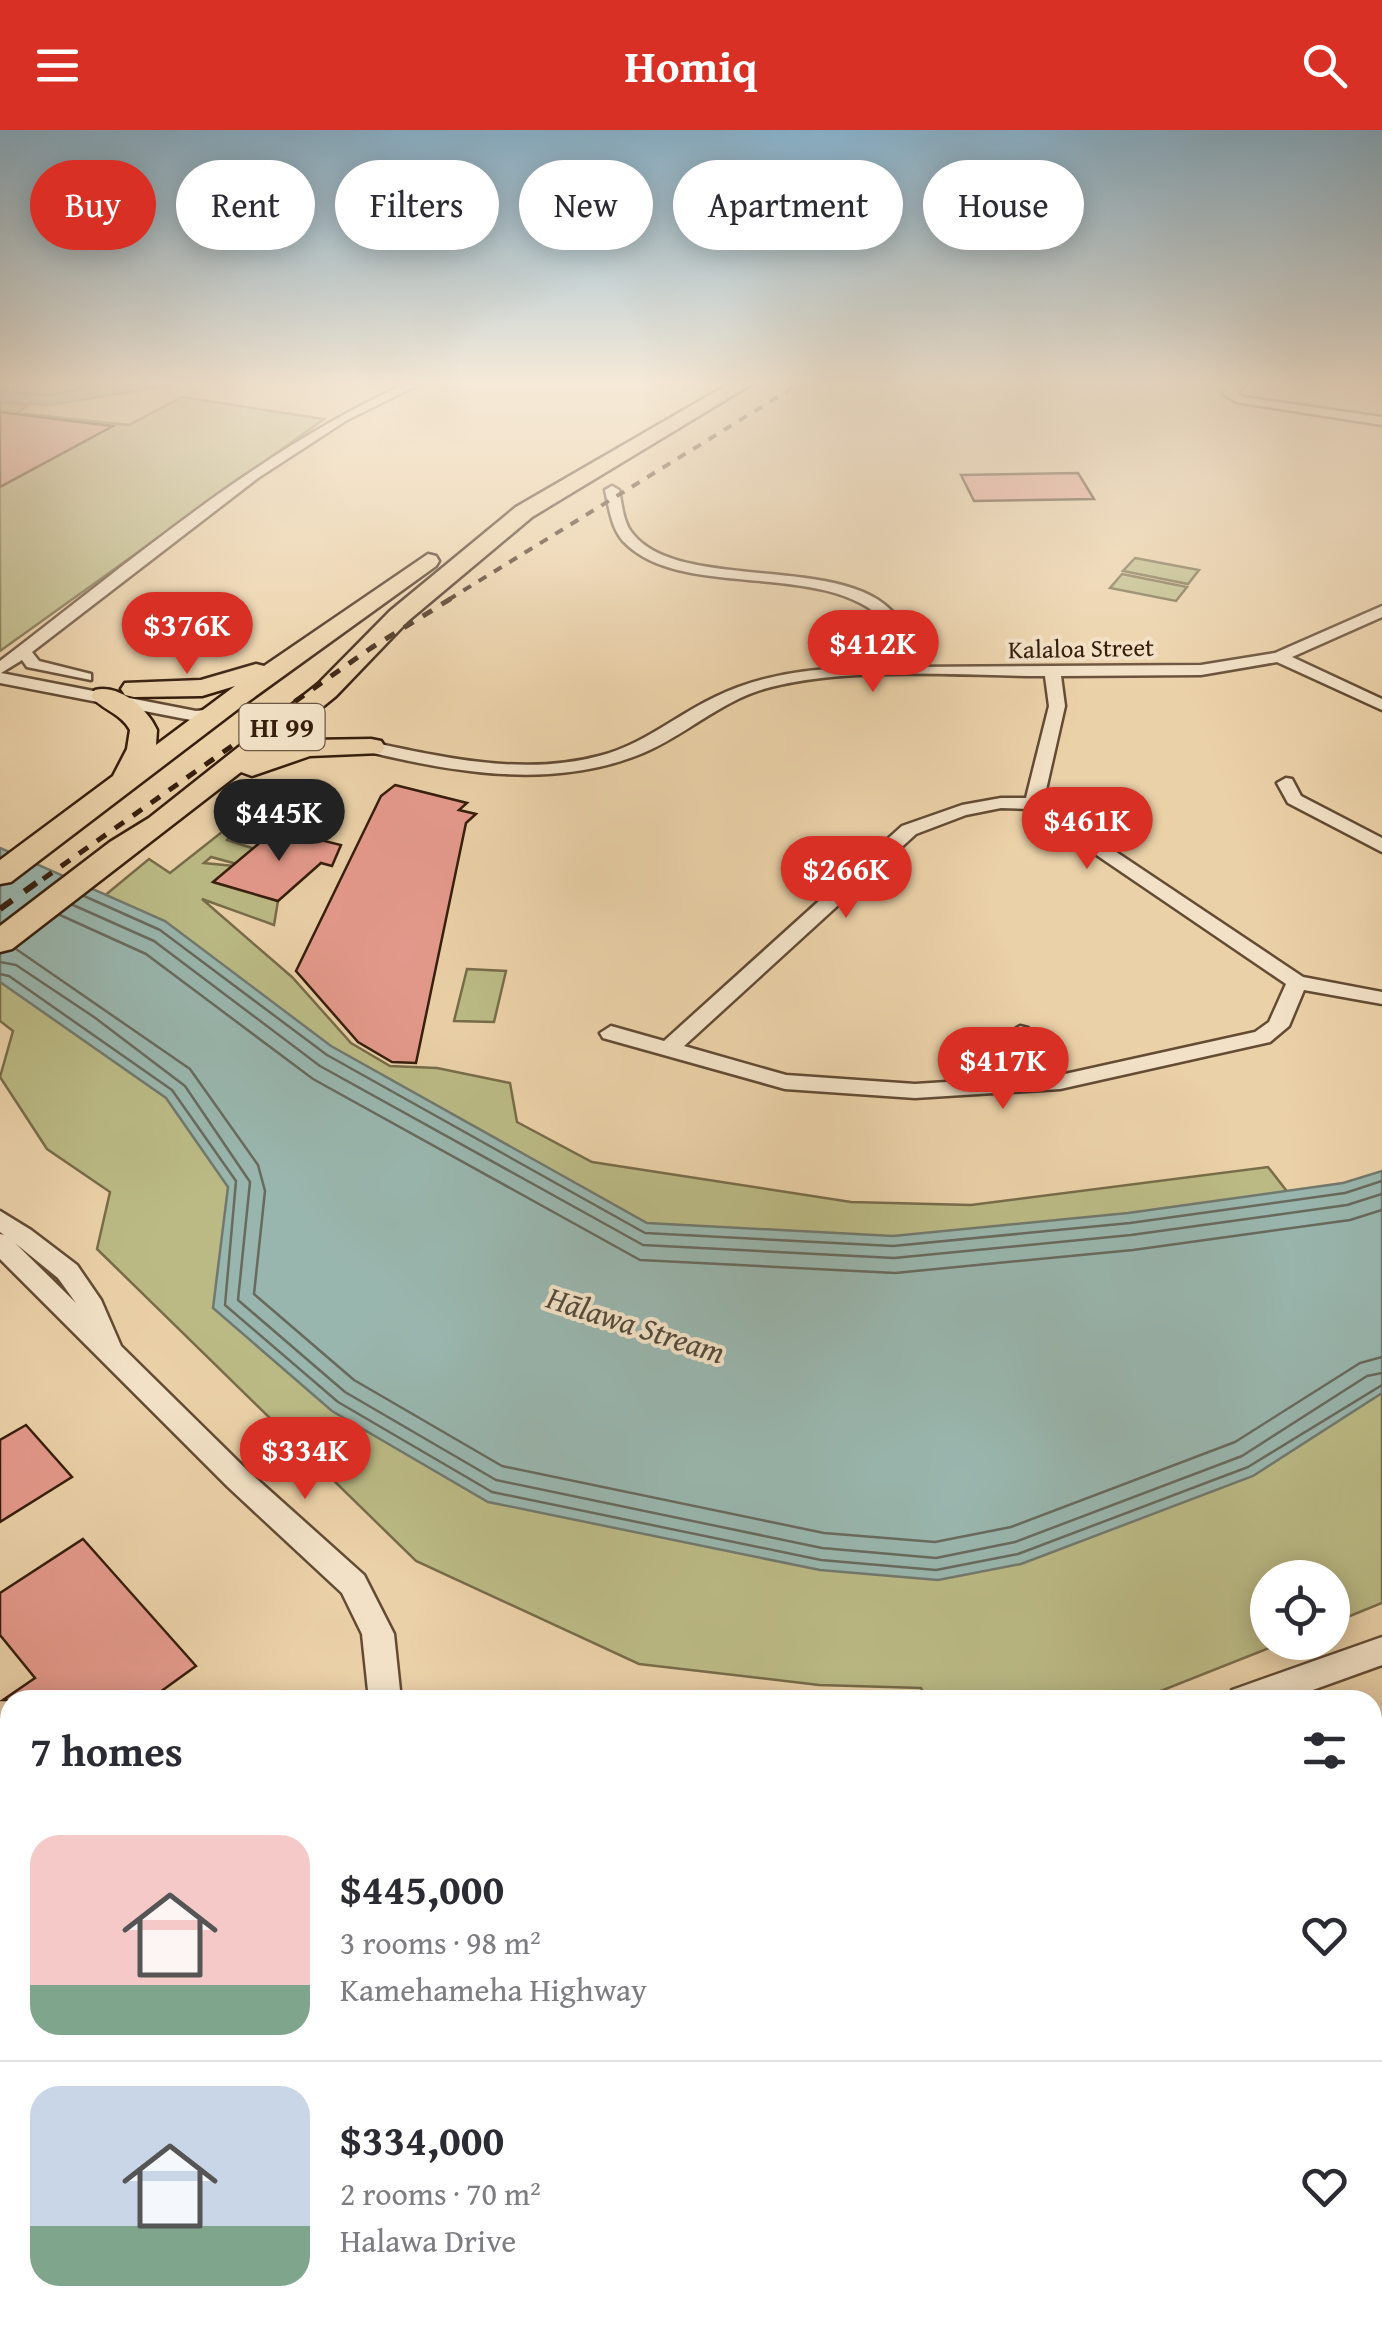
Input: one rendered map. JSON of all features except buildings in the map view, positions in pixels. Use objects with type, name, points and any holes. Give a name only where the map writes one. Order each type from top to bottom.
[{"type":"main road","name":"HI 99","points":[[0,875],[284,663],[474,528],[540,488]]},
{"type":"main road","name":"HI 99","points":[[0,942],[120,848],[159,824],[327,690],[473,551],[564,488]]},
{"type":"main road","points":[[219,714],[253,711],[285,702],[368,647]]},
{"type":"main road","points":[[134,689],[202,688],[284,663]]},
{"type":"main road","points":[[327,690],[316,710],[318,720],[333,732],[372,747]]},
{"type":"main road","points":[[104,696],[138,715],[145,728],[147,739],[126,779]]},
{"type":"main road","points":[[190,798],[211,767],[242,736],[236,722],[219,714]]},
{"type":"main road","points":[[159,824],[210,798],[277,753],[304,747],[372,747]]},
{"type":"street","points":[[0,669],[238,488]]},
{"type":"street","points":[[612,490],[622,526],[631,541],[656,554],[714,570],[850,594],[886,614],[898,631],[904,672]]},
{"type":"street","name":"Kalaloa Street","points":[[372,747],[465,767],[556,770],[636,749],[723,699],[770,682],[840,672],[1053,674],[1201,670],[1279,657],[1382,611]]},
{"type":"street","points":[[24,652],[33,664],[208,706],[219,714]]},
{"type":"street","points":[[1279,657],[1382,704]]},
{"type":"street","points":[[1034,804],[1058,706],[1053,674]]},
{"type":"street","points":[[0,678],[196,716],[219,714]]},
{"type":"street","points":[[1286,784],[1294,799],[1382,846]]},
{"type":"street","points":[[668,1049],[909,830],[962,810],[1001,803],[1034,804],[1049,818],[1298,982],[1382,998]]},
{"type":"street","points":[[611,1032],[785,1082],[915,1091],[1060,1082],[1262,1036],[1278,1026],[1298,982]]},
{"type":"street","points":[[1020,1032],[1060,1082]]},
{"type":"street","points":[[0,1220],[60,1260],[73,1274],[88,1294],[110,1350]]},
{"type":"street","points":[[0,1243],[46,1294],[110,1350],[212,1455],[297,1535],[351,1579],[375,1621],[386,1672],[385,1690]]},
{"type":"street","points":[[1272,1690],[1382,1651]]},
{"type":"shaded area","points":[[0,488],[228,488],[0,651]]},
{"type":"shaded area","points":[[1135,558],[1199,570],[1188,584],[1123,571]]},
{"type":"shaded area","points":[[1122,574],[1187,587],[1176,601],[1110,588]]},
{"type":"shaded area","points":[[241,817],[227,840],[255,849],[237,864],[211,857],[204,863],[234,866],[215,883],[278,901],[274,925],[202,899],[292,977],[351,1043],[390,1066],[437,1068],[510,1083],[517,1122],[592,1162],[851,1202],[971,1205],[1268,1167],[1296,1203],[1262,1240],[547,1259],[92,906],[149,859],[170,873]]},
{"type":"shaded area","points":[[39,946],[306,1243],[1382,1276],[1382,1603],[1350,1616],[1350,1560],[1250,1560],[1250,1656],[1163,1690],[922,1690],[819,1685],[639,1664],[416,1561],[97,1249],[110,1192],[47,1149],[0,1077],[13,1031],[0,1021],[0,978]]},
{"type":"shaded area","points":[[467,969],[506,971],[494,1022],[454,1021]]},
{"type":"water","name":"Hālawa Stream","points":[[0,848],[165,921],[331,1046],[647,1223],[893,1236],[1128,1213],[1343,1183],[1382,1171],[1382,1393],[1253,1476],[1021,1564],[938,1580],[820,1570],[488,1502],[332,1411],[213,1308],[228,1187],[166,1098],[0,982]]},
{"type":"railway","points":[[448,600],[630,488]]},
{"type":"railway","points":[[43,879],[371,648],[452,598]]},
{"type":"railway","points":[[0,909],[46,876]]}]
